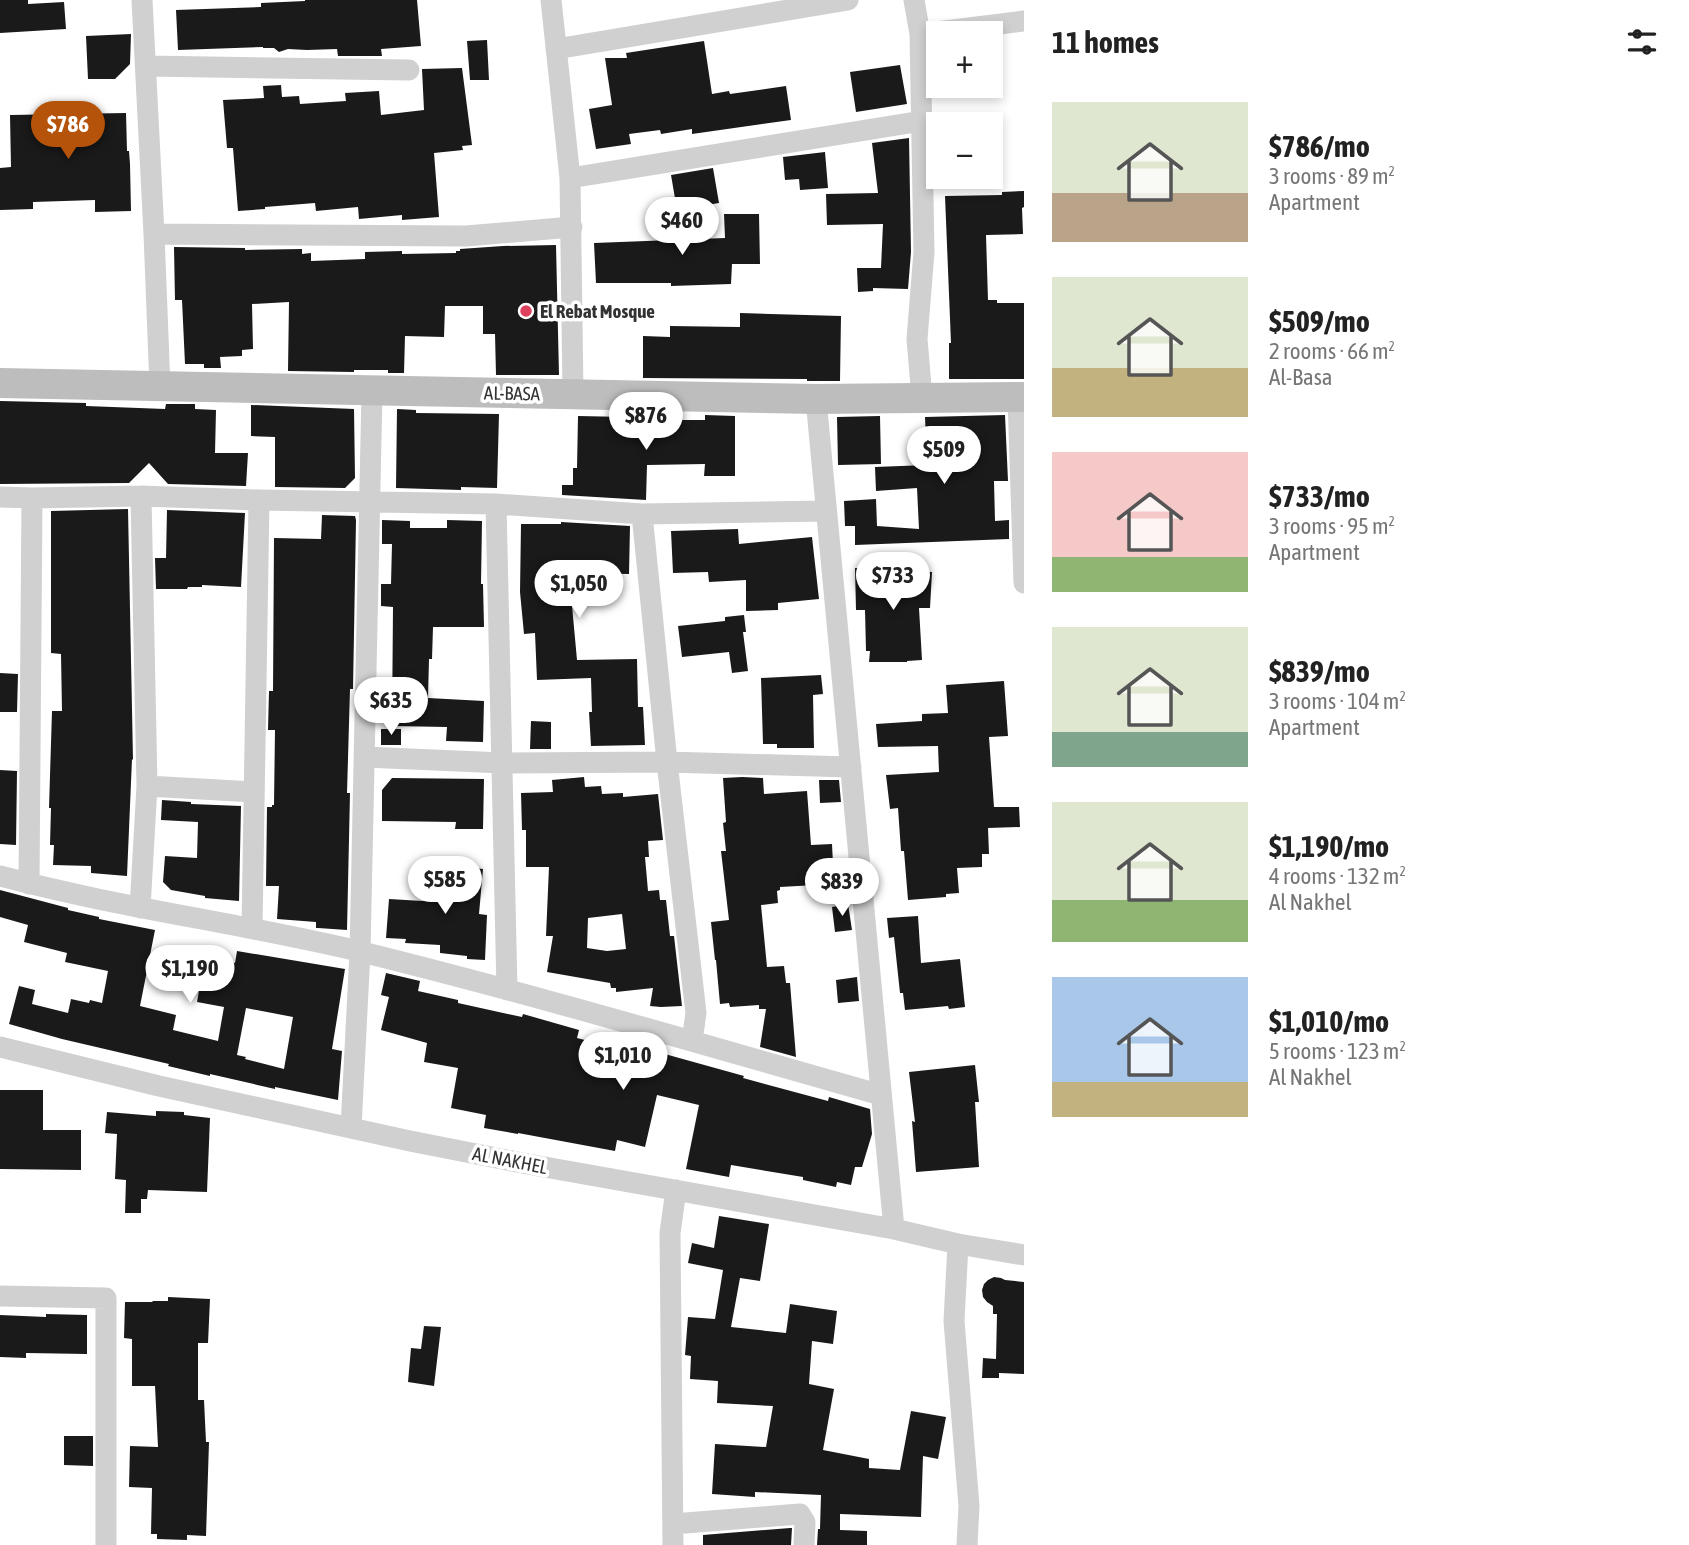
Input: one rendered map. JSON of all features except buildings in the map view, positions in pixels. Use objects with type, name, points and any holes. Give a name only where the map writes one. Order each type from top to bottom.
[{"type":"street","points":[[142,0],[160,387]]},
{"type":"street","points":[[551,0],[570,178],[573,393]]},
{"type":"street","points":[[556,49],[848,0]]},
{"type":"street","points":[[914,0],[920,33],[922,121],[924,253],[917,339],[922,398]]},
{"type":"street","points":[[920,33],[1024,22]]},
{"type":"street","points":[[146,66],[409,71]]},
{"type":"street","points":[[570,178],[922,121]]},
{"type":"street","points":[[154,234],[466,236],[572,227]]},
{"type":"street","name":"AL-BASA","points":[[0,383],[816,399],[1021,397]]},
{"type":"street","points":[[351,1128],[360,952],[372,392]]},
{"type":"street","points":[[1021,397],[1024,583]]},
{"type":"street","points":[[816,399],[894,1229]]},
{"type":"street","points":[[0,497],[141,496],[496,504],[642,514],[826,511]]},
{"type":"street","points":[[140,908],[147,786],[141,496]]},
{"type":"street","points":[[29,884],[32,498]]},
{"type":"street","points":[[252,928],[259,500]]},
{"type":"street","points":[[496,504],[507,990]]},
{"type":"street","points":[[642,514],[696,1013],[692,1041]]},
{"type":"street","points":[[365,757],[503,763],[667,762],[851,767]]},
{"type":"street","points":[[147,786],[254,792]]},
{"type":"street","points":[[0,876],[140,908],[252,928],[360,952],[507,990],[881,1095]]},
{"type":"street","name":"AL NAKHEL","points":[[0,1047],[159,1086],[522,1163],[894,1229],[958,1244],[1024,1255]]},
{"type":"street","points":[[676,1190],[670,1233],[673,1534],[800,1514],[805,1522],[804,1545]]},
{"type":"street","points":[[958,1244],[954,1321],[968,1506],[967,1545]]},
{"type":"street","points":[[0,1296],[106,1298],[106,1545]]},
{"type":"place","name":"El Rebat Mosque","points":[[526,311]]}]
